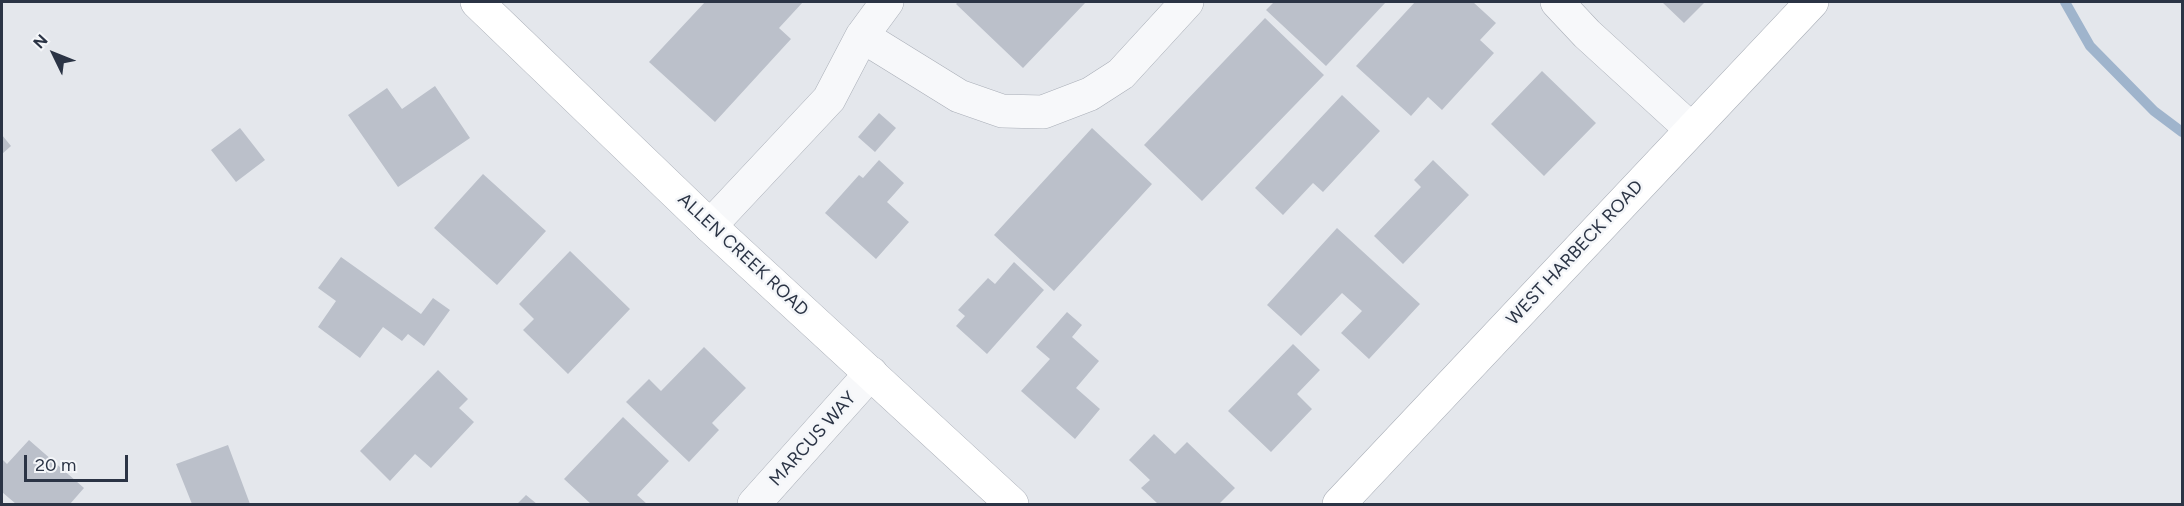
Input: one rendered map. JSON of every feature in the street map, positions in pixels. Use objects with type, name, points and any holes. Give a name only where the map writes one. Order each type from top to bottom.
[{"type":"street","name":"ALLEN CREEK ROAD","points":[[477,2],[710,226],[1012,504]]},
{"type":"street","points":[[710,226],[830,99],[862,36],[887,2]]},
{"type":"street","points":[[862,36],[959,96],[1002,111],[1043,112],[1090,94],[1121,74],[1187,2]]},
{"type":"street","points":[[1557,2],[1587,34],[1692,129]]},
{"type":"street","name":"WEST HARBECK ROAD","points":[[1339,504],[1812,2]]},
{"type":"street","name":"MARCUS WAY","points":[[754,504],[871,373]]},
{"type":"building","points":[[705,2],[803,2],[779,28],[791,39],[715,122],[649,62]]},
{"type":"building","points":[[958,2],[1086,2],[1023,68],[956,4]]},
{"type":"building","points":[[1274,2],[1386,2],[1326,66],[1266,10]]},
{"type":"building","points":[[1415,2],[1473,2],[1496,23],[1480,40],[1494,53],[1442,110],[1428,97],[1411,116],[1356,66]]},
{"type":"building","points":[[1662,2],[1705,2],[1684,23]]},
{"type":"building","points":[[1265,18],[1324,75],[1202,201],[1144,145]]},
{"type":"building","points":[[1542,71],[1596,123],[1544,176],[1491,124]]},
{"type":"building","points":[[435,86],[470,138],[398,187],[348,115],[387,88],[402,109]]},
{"type":"building","points":[[1342,95],[1380,131],[1323,192],[1313,183],[1283,215],[1255,188]]},
{"type":"building","points":[[879,113],[896,128],[875,152],[858,137]]},
{"type":"building","points":[[240,128],[265,160],[236,182],[211,150]]},
{"type":"building","points":[[1092,128],[1152,184],[1054,291],[994,235]]},
{"type":"building","points":[[2,135],[11,146],[2,154]]},
{"type":"building","points":[[879,160],[904,183],[887,202],[909,222],[876,259],[825,213],[859,175],[863,178]]},
{"type":"building","points":[[1433,160],[1469,195],[1403,264],[1374,236],[1421,187],[1414,180]]},
{"type":"building","points":[[483,174],[546,231],[497,285],[434,228]]},
{"type":"building","points":[[1337,228],[1420,304],[1369,359],[1341,333],[1362,311],[1342,293],[1301,336],[1267,305]]},
{"type":"building","points":[[570,251],[630,309],[568,374],[523,330],[534,319],[519,304]]},
{"type":"building","points":[[341,257],[421,314],[433,298],[450,310],[424,346],[408,334],[402,341],[383,327],[360,358],[318,327],[336,301],[318,288]]},
{"type":"building","points":[[1014,262],[1044,290],[987,354],[956,326],[965,316],[958,310],[988,278],[995,284]]},
{"type":"building","points":[[1067,312],[1082,325],[1072,337],[1099,361],[1076,388],[1100,409],[1075,439],[1021,391],[1050,359],[1036,347]]},
{"type":"building","points":[[1293,344],[1320,370],[1297,394],[1312,409],[1271,452],[1228,411]]},
{"type":"building","points":[[704,347],[746,388],[712,423],[719,430],[689,462],[626,402],[649,379],[661,391]]},
{"type":"building","points":[[438,370],[468,399],[459,408],[474,422],[431,468],[415,454],[390,481],[360,451]]},
{"type":"building","points":[[623,417],[669,461],[637,495],[647,504],[591,504],[564,479]]},
{"type":"building","points":[[1154,434],[1175,454],[1187,442],[1235,488],[1219,504],[1158,504],[1141,488],[1150,480],[1129,460]]},
{"type":"building","points":[[29,440],[84,488],[70,504],[16,504],[2,492],[2,459],[7,464]]},
{"type":"building","points":[[228,445],[250,504],[192,504],[176,464]]},
{"type":"building","points":[[526,495],[537,504],[517,504]]},
{"type":"waterway","points":[[2065,2],[2090,46],[2154,111],[2182,132]]}]
